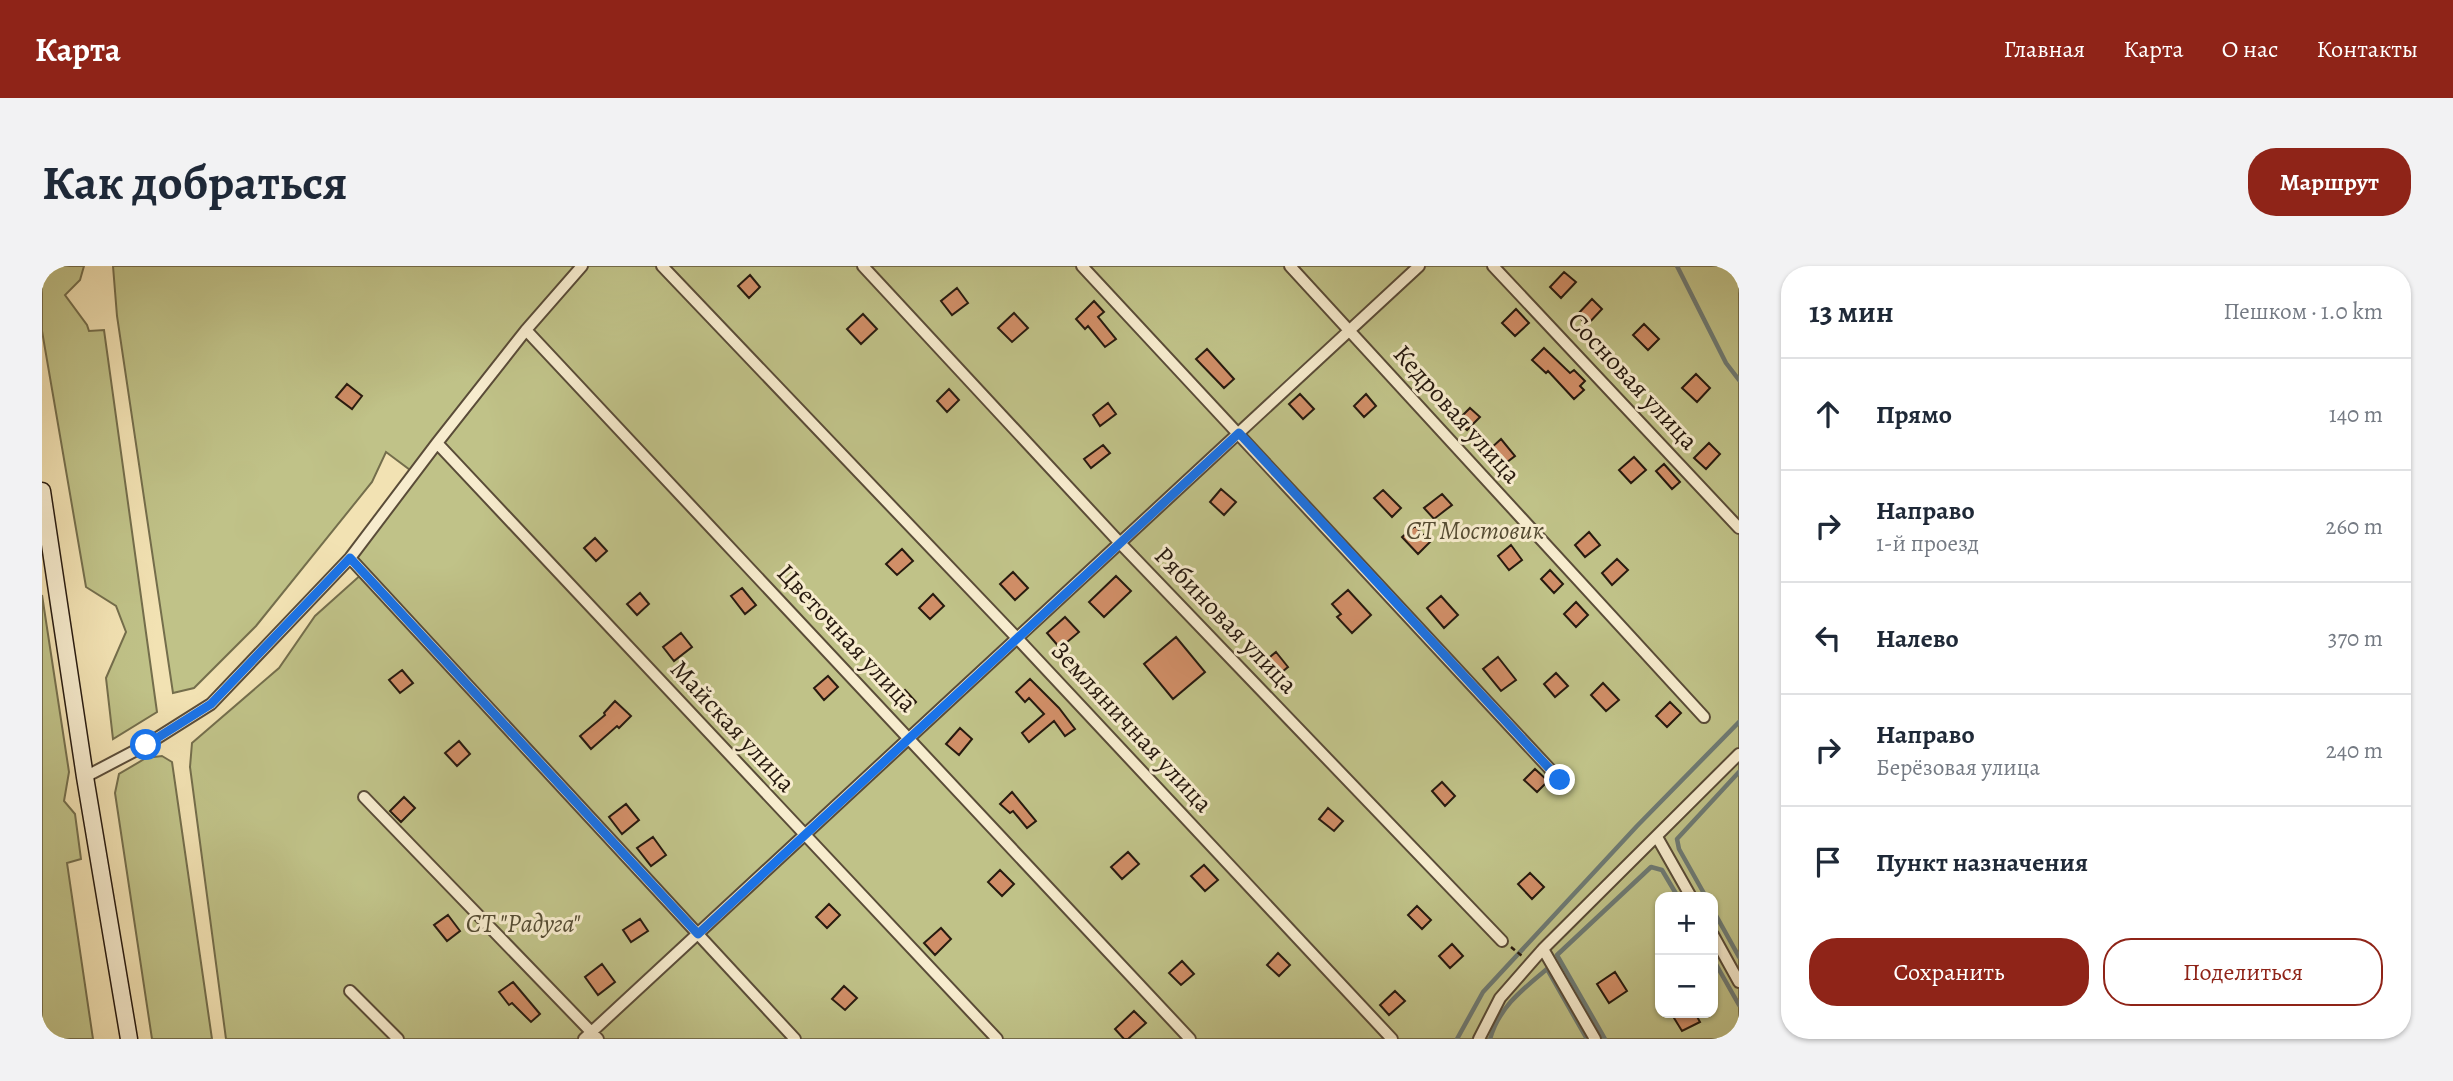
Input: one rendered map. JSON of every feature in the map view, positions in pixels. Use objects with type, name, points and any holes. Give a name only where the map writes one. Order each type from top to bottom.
[{"type":"main road","points":[[42,491],[85,777],[129,1039]]},
{"type":"street","points":[[85,777],[146,745],[211,704],[350,558],[526,330],[582,266]]},
{"type":"street","name":"Земляничная улица","points":[[662,266],[1017,638],[1392,1039]]},
{"type":"street","name":"Рябиновая улица","points":[[863,266],[1120,543],[1502,941]]},
{"type":"street","points":[[1082,266],[1560,780]]},
{"type":"street","name":"Кедровая улица","points":[[1290,266],[1704,717]]},
{"type":"street","points":[[364,797],[591,1037],[804,835],[1419,266]]},
{"type":"street","name":"Сосновая улица","points":[[1493,266],[1739,528]]},
{"type":"street","name":"Цветочная улица","points":[[526,330],[1190,1039]]},
{"type":"street","name":"Майская улица","points":[[437,443],[997,1039]]},
{"type":"street","points":[[350,558],[795,1039]]},
{"type":"street","points":[[1479,1039],[1500,998],[1543,949],[1739,754]]},
{"type":"street","points":[[1657,837],[1688,892]]},
{"type":"street","points":[[1718,944],[1739,982]]},
{"type":"street","points":[[1543,949],[1595,1039]]},
{"type":"street","points":[[351,991],[398,1039]]},
{"type":"green space","points":[[42,266],[84,266],[80,280],[65,295],[89,331],[104,330],[157,712],[113,739],[106,678],[126,632],[116,606],[86,587],[42,331]]},
{"type":"green space","points":[[113,266],[1739,266],[1739,1039],[226,1039],[190,767],[192,743],[279,668],[315,616],[363,573],[350,558],[414,473],[386,452],[372,482],[256,626],[194,688],[173,693],[117,316]]},
{"type":"green space","points":[[42,595],[69,772],[64,801],[75,814],[81,859],[67,863],[93,1039],[42,1039]]},
{"type":"green space","points":[[162,756],[172,762],[212,1039],[152,1039],[115,793],[119,774],[146,758]]},
{"type":"building","points":[[1564,272],[1576,282],[1561,298],[1550,287]]},
{"type":"building","points":[[750,275],[760,287],[749,298],[738,286]]},
{"type":"building","points":[[957,288],[968,303],[952,315],[941,301]]},
{"type":"building","points":[[1592,299],[1602,309],[1587,325],[1577,315]]},
{"type":"building","points":[[1094,301],[1104,312],[1098,317],[1116,339],[1105,347],[1088,326],[1085,329],[1076,319]]},
{"type":"building","points":[[1516,309],[1529,323],[1515,336],[1502,323]]},
{"type":"building","points":[[1014,313],[1028,328],[1012,342],[998,328]]},
{"type":"building","points":[[863,314],[877,329],[861,344],[847,329]]},
{"type":"building","points":[[1644,324],[1659,339],[1648,350],[1633,335]]},
{"type":"building","points":[[1544,348],[1570,373],[1574,370],[1585,381],[1580,386],[1584,390],[1574,399],[1548,371],[1546,373],[1532,360]]},
{"type":"building","points":[[1207,349],[1234,379],[1224,388],[1196,359]]},
{"type":"building","points":[[1696,374],[1710,388],[1697,402],[1682,388]]},
{"type":"building","points":[[347,384],[362,396],[352,409],[336,397]]},
{"type":"building","points":[[949,389],[959,400],[947,412],[937,401]]},
{"type":"building","points":[[1300,394],[1314,409],[1303,419],[1289,404]]},
{"type":"building","points":[[1366,394],[1376,406],[1364,417],[1354,406]]},
{"type":"building","points":[[1108,403],[1116,414],[1100,426],[1093,415]]},
{"type":"building","points":[[1470,408],[1480,417],[1467,430],[1457,421]]},
{"type":"building","points":[[1501,439],[1515,456],[1503,465],[1490,449]]},
{"type":"building","points":[[1709,443],[1720,454],[1706,469],[1694,458]]},
{"type":"building","points":[[1103,445],[1110,453],[1091,468],[1084,459]]},
{"type":"building","points":[[1634,457],[1646,470],[1631,483],[1619,470]]},
{"type":"building","points":[[1664,464],[1680,482],[1672,489],[1656,471]]},
{"type":"building","points":[[1221,489],[1236,502],[1224,515],[1210,502]]},
{"type":"building","points":[[1383,490],[1401,508],[1392,517],[1374,498]]},
{"type":"building","points":[[1442,494],[1452,505],[1434,519],[1424,508]]},
{"type":"building","points":[[1415,526],[1430,542],[1418,554],[1402,537]]},
{"type":"building","points":[[1589,532],[1600,545],[1585,557],[1575,545]]},
{"type":"building","points":[[595,538],[607,551],[596,561],[584,548]]},
{"type":"building","points":[[1511,545],[1522,560],[1509,570],[1498,556]]},
{"type":"building","points":[[902,549],[913,561],[897,575],[886,564]]},
{"type":"building","points":[[1617,559],[1628,570],[1612,585],[1602,573]]},
{"type":"building","points":[[1550,570],[1563,584],[1554,593],[1541,579]]},
{"type":"building","points":[[1013,572],[1028,588],[1015,600],[1000,584]]},
{"type":"building","points":[[1116,576],[1131,591],[1104,617],[1089,602]]},
{"type":"building","points":[[742,588],[756,605],[745,614],[731,596]]},
{"type":"building","points":[[1348,590],[1371,615],[1352,633],[1337,617],[1341,614],[1332,604]]},
{"type":"building","points":[[640,593],[649,604],[637,615],[627,604]]},
{"type":"building","points":[[933,594],[944,606],[930,619],[919,608]]},
{"type":"building","points":[[1441,596],[1458,615],[1444,628],[1427,608]]},
{"type":"building","points":[[1576,602],[1588,615],[1576,627],[1564,614]]},
{"type":"building","points":[[1065,617],[1079,632],[1060,648],[1047,633]]},
{"type":"building","points":[[681,633],[692,647],[674,661],[663,647]]},
{"type":"building","points":[[1176,637],[1205,672],[1173,699],[1144,664]]},
{"type":"building","points":[[1276,652],[1288,667],[1277,676],[1265,661]]},
{"type":"building","points":[[1498,657],[1516,680],[1501,691],[1483,669]]},
{"type":"building","points":[[402,670],[413,683],[400,693],[389,680]]},
{"type":"building","points":[[1556,673],[1568,686],[1555,697],[1544,684]]},
{"type":"building","points":[[828,676],[838,687],[824,700],[814,688]]},
{"type":"building","points":[[1030,679],[1059,708],[1075,729],[1065,736],[1054,721],[1029,742],[1022,733],[1044,714],[1029,698],[1025,702],[1016,692]]},
{"type":"building","points":[[1603,683],[1619,700],[1606,711],[1591,695]]},
{"type":"building","points":[[905,690],[916,702],[904,714],[893,702]]},
{"type":"building","points":[[615,701],[631,716],[591,749],[580,736],[605,715]]},
{"type":"building","points":[[1670,702],[1681,713],[1667,727],[1656,716]]},
{"type":"building","points":[[960,728],[972,739],[959,755],[946,744]]},
{"type":"building","points":[[459,741],[470,754],[457,766],[445,753]]},
{"type":"building","points":[[1535,769],[1548,781],[1537,792],[1524,780]]},
{"type":"building","points":[[1442,782],[1455,796],[1445,806],[1432,791]]},
{"type":"building","points":[[1012,792],[1036,821],[1027,828],[1013,811],[1010,813],[1000,804]]},
{"type":"building","points":[[404,797],[415,808],[401,822],[390,811]]},
{"type":"building","points":[[626,804],[639,820],[622,834],[609,817]]},
{"type":"building","points":[[1328,808],[1343,821],[1334,831],[1319,819]]},
{"type":"building","points":[[653,837],[666,855],[651,866],[637,848]]},
{"type":"building","points":[[1128,852],[1139,864],[1122,879],[1111,867]]},
{"type":"building","points":[[1204,865],[1218,880],[1205,891],[1191,876]]},
{"type":"building","points":[[1000,870],[1014,884],[1002,896],[988,882]]},
{"type":"building","points":[[1530,873],[1544,887],[1532,899],[1518,884]]},
{"type":"building","points":[[829,904],[840,915],[827,928],[816,917]]},
{"type":"building","points":[[1417,906],[1431,920],[1422,929],[1408,915]]},
{"type":"building","points":[[448,915],[460,931],[447,941],[434,925]]},
{"type":"building","points":[[640,919],[648,931],[631,942],[623,930]]},
{"type":"building","points":[[941,928],[951,939],[935,955],[924,943]]},
{"type":"building","points":[[1452,944],[1463,956],[1450,968],[1439,956]]},
{"type":"building","points":[[1278,953],[1290,965],[1279,976],[1267,965]]},
{"type":"building","points":[[1182,961],[1194,974],[1181,985],[1169,973]]},
{"type":"building","points":[[602,964],[615,982],[598,995],[585,977]]},
{"type":"building","points":[[1615,972],[1627,991],[1609,1003],[1597,984]]},
{"type":"building","points":[[513,982],[540,1014],[531,1022],[512,1003],[509,1005],[499,992]]},
{"type":"building","points":[[844,986],[857,998],[845,1010],[832,999]]},
{"type":"building","points":[[1395,991],[1405,1001],[1389,1015],[1380,1005]]},
{"type":"building","points":[[1134,1011],[1146,1023],[1128,1039],[1124,1039],[1115,1029]]},
{"type":"building","points":[[1674,1018],[1698,1018],[1700,1022],[1682,1031]]},
{"type":"waterway","points":[[1677,266],[1726,363],[1739,380]]},
{"type":"waterway","points":[[1457,1039],[1483,992],[1637,826],[1739,722]]},
{"type":"waterway","points":[[1703,892],[1679,849],[1677,839],[1739,772]]},
{"type":"waterway","points":[[1605,1039],[1557,955],[1651,867],[1662,870],[1675,892]]},
{"type":"waterway","points":[[1718,919],[1739,957]]},
{"type":"waterway","points":[[1718,968],[1739,1005]]},
{"type":"waterway","points":[[1490,1039],[1506,1008],[1547,969],[1587,1039]]},
{"type":"route","points":[[146,745],[211,704],[350,558],[698,934],[1239,433],[1560,780]]},
{"type":"park label","name":"СТ Мостовик","points":[[1475,530]]},
{"type":"park label","name":"СТ \"Радуга\"","points":[[523,923]]}]
